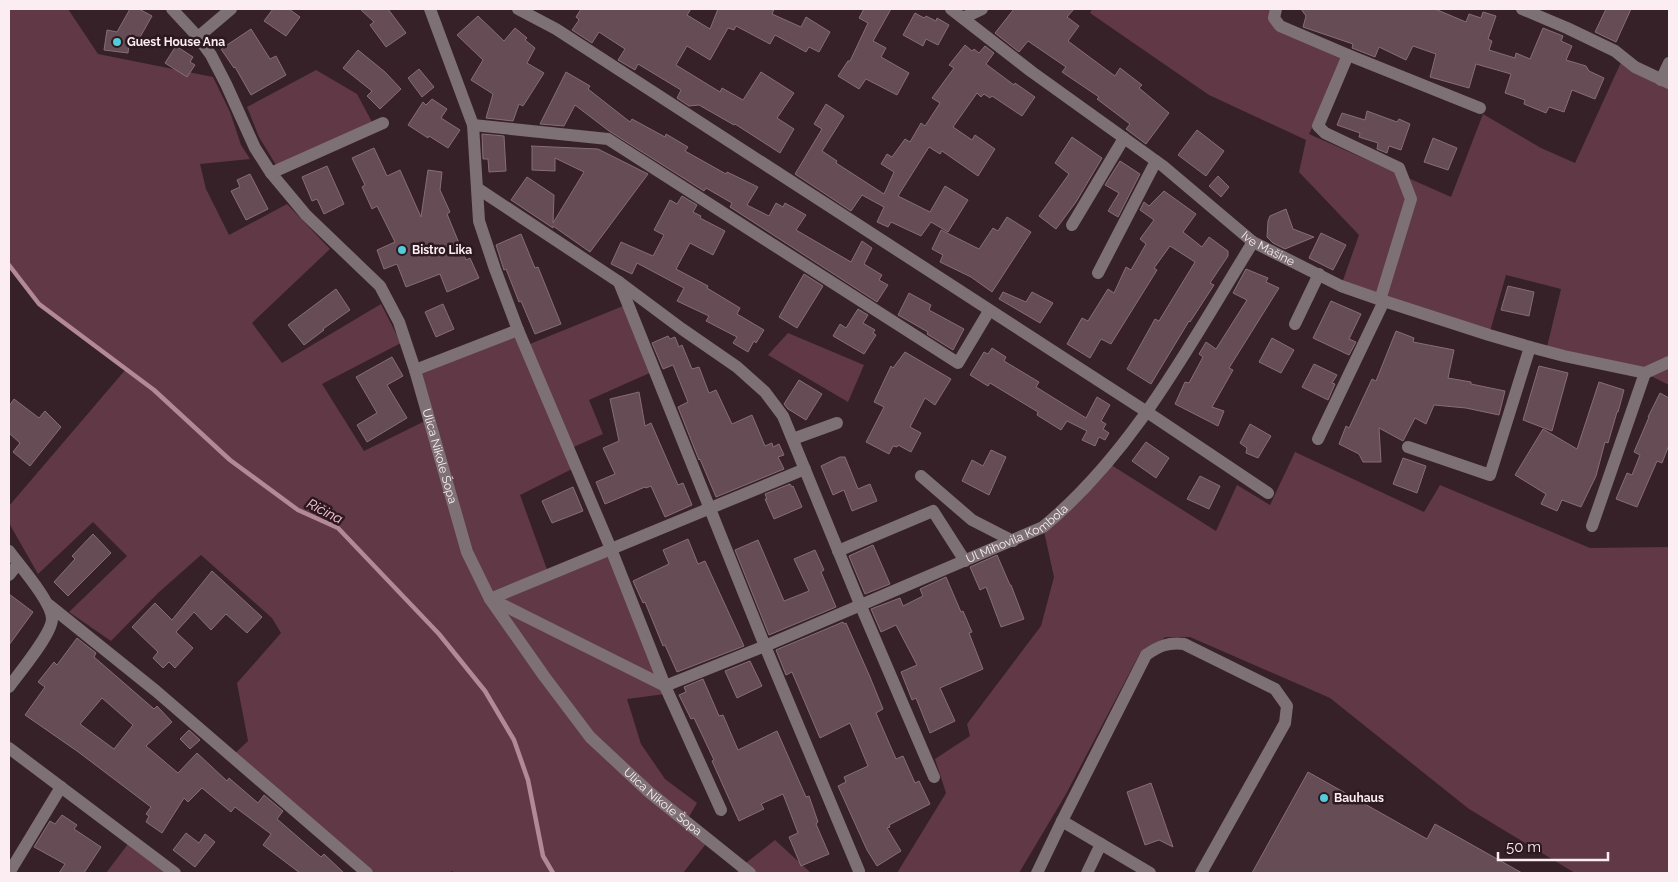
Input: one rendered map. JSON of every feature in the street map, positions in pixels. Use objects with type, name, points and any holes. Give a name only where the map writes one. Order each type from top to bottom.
[{"type":"street","name":"Ulica Nikole Šopa","points":[[172,9],[198,37],[211,55],[255,148],[271,173],[306,215],[380,286],[399,322],[415,370],[467,552],[490,599],[498,611],[590,737],[649,792],[750,873]]},
{"type":"street","points":[[198,37],[231,9]]},
{"type":"street","points":[[430,9],[473,125],[479,221],[518,330],[611,549],[665,686],[721,810]]},
{"type":"street","points":[[518,9],[556,29],[1147,412],[1268,493]]},
{"type":"street","name":"Ive Mašine","points":[[951,9],[1032,72],[1156,161],[1253,242],[1341,286],[1382,300],[1530,347],[1645,373]]},
{"type":"street","points":[[963,18],[982,9]]},
{"type":"street","points":[[1276,9],[1274,18],[1280,26],[1480,108]]},
{"type":"street","points":[[1522,9],[1615,51],[1635,67],[1665,82],[1669,63]]},
{"type":"street","points":[[1318,439],[1382,300],[1411,199],[1399,168],[1325,133],[1318,126],[1348,55]]},
{"type":"street","points":[[271,173],[384,123]]},
{"type":"street","points":[[473,125],[608,139],[958,363],[989,311]]},
{"type":"street","points":[[1072,225],[1124,138]]},
{"type":"street","points":[[1098,273],[1156,161]]},
{"type":"street","points":[[477,188],[619,282],[737,367],[765,392],[783,416],[860,604],[934,777]]},
{"type":"street","name":"Ul Mihovila Kombola","points":[[665,686],[1043,528],[1068,506],[1108,463],[1147,412],[1253,242]]},
{"type":"street","points":[[1295,324],[1319,274]]},
{"type":"street","points":[[619,282],[764,646],[859,870]]},
{"type":"street","points":[[415,370],[518,330]]},
{"type":"street","points":[[1408,447],[1490,476],[1530,347]]},
{"type":"street","points":[[1592,526],[1645,373],[1669,362]]},
{"type":"street","points":[[793,439],[837,423]]},
{"type":"street","points":[[490,599],[805,469]]},
{"type":"street","points":[[920,476],[972,520],[1013,540]]},
{"type":"street","points":[[838,551],[932,511],[965,561]]},
{"type":"street","points":[[9,551],[49,605],[156,691],[367,873]]},
{"type":"street","points":[[9,575],[18,564]]},
{"type":"street","points":[[490,599],[665,686]]},
{"type":"street","points":[[9,687],[43,642],[53,620],[49,605]]},
{"type":"street","points":[[1037,873],[1146,655],[1160,646],[1173,643],[1184,644],[1275,689],[1287,706],[1285,723],[1202,873]]},
{"type":"street","points":[[9,748],[174,873]]},
{"type":"street","points":[[9,873],[61,787]]},
{"type":"street","points":[[1062,821],[1142,871]]},
{"type":"street","points":[[1087,873],[1100,844]]},
{"type":"shaded area","points":[[9,9],[68,9],[98,54],[213,77],[230,112],[241,145],[250,159],[200,164],[206,189],[229,235],[287,204],[330,249],[252,323],[282,363],[381,304],[401,343],[322,384],[364,451],[429,419],[415,370],[518,330],[525,346],[628,304],[654,371],[589,400],[603,434],[569,449],[576,467],[520,495],[549,575],[611,549],[665,694],[627,699],[641,744],[665,779],[697,803],[686,822],[709,840],[683,873],[454,873],[452,871],[449,873],[367,873],[232,756],[248,741],[237,683],[281,633],[272,618],[201,555],[158,593],[111,641],[69,612],[127,556],[93,522],[38,574],[9,523],[9,506],[126,369],[39,304],[9,265]]},
{"type":"shaded area","points":[[1092,9],[1276,9],[1274,18],[1348,55],[1309,134],[1451,197],[1483,114],[1541,148],[1575,163],[1623,58],[1669,83],[1669,385],[1645,373],[1546,351],[1561,289],[1506,275],[1489,335],[1341,286],[1359,235],[1299,172],[1306,140],[1209,95],[1090,13]]},
{"type":"shaded area","points":[[316,70],[357,94],[372,122],[276,165],[259,137],[247,107]]},
{"type":"shaded area","points":[[788,333],[864,365],[848,402],[768,355]]},
{"type":"shaded area","points":[[1295,452],[1424,512],[1440,485],[1590,548],[1669,547],[1669,873],[1575,873],[1469,809],[1330,698],[1190,637],[1166,637],[1140,653],[1066,794],[1019,873],[897,873],[946,793],[935,759],[970,736],[967,724],[1041,626],[1054,577],[1043,527],[1108,463],[1216,531],[1237,485],[1270,505]]},
{"type":"shaded area","points":[[131,840],[175,873],[106,873]]},
{"type":"shaded area","points":[[775,840],[811,873],[736,873],[742,866]]},
{"type":"building","points":[[130,9],[139,9],[152,16],[139,39],[130,34],[128,53],[104,50],[107,30],[117,32]]},
{"type":"building","points":[[273,9],[289,9],[300,17],[286,36],[264,21]]},
{"type":"building","points":[[360,9],[388,9],[406,33],[386,47],[370,25],[374,22]]},
{"type":"building","points":[[581,9],[691,9],[687,15],[710,29],[718,9],[774,9],[772,14],[801,27],[806,17],[830,32],[819,52],[809,47],[806,52],[775,35],[770,44],[736,26],[734,30],[728,28],[710,60],[687,46],[676,65],[720,92],[722,88],[743,100],[761,72],[794,93],[777,118],[794,129],[780,153],[735,124],[699,105],[689,106],[677,98],[681,90],[638,64],[635,70],[618,60],[625,49],[599,32],[592,43],[572,30],[579,20],[576,17]]},
{"type":"building","points":[[864,9],[891,9],[873,41],[886,48],[881,57],[909,73],[897,95],[866,79],[859,89],[838,76],[848,61],[850,61],[868,23],[859,18]]},
{"type":"building","points":[[1014,9],[1074,9],[1067,17],[1079,26],[1068,41],[1115,76],[1120,68],[1142,85],[1139,88],[1169,113],[1146,144],[1126,129],[1130,124],[1097,99],[1099,97],[1062,72],[1066,67],[1028,41],[1019,52],[995,33]]},
{"type":"building","points":[[1301,9],[1435,9],[1466,22],[1469,14],[1481,18],[1483,12],[1496,16],[1488,39],[1492,41],[1489,50],[1515,58],[1516,53],[1530,59],[1543,28],[1563,36],[1561,41],[1572,46],[1566,60],[1586,66],[1589,71],[1604,78],[1595,99],[1572,90],[1564,112],[1549,107],[1546,113],[1524,104],[1525,100],[1505,93],[1511,74],[1476,64],[1469,88],[1430,77],[1436,54],[1413,46],[1406,60],[1379,47],[1375,57],[1352,48],[1353,44],[1303,27],[1306,16]]},
{"type":"building","points":[[1606,9],[1631,9],[1616,42],[1595,32]]},
{"type":"building","points":[[915,13],[936,21],[937,18],[949,25],[938,45],[926,39],[923,46],[903,35]]},
{"type":"building","points":[[478,16],[504,41],[515,28],[527,38],[525,40],[535,48],[527,63],[544,73],[523,106],[519,104],[513,121],[486,118],[493,94],[471,80],[483,60],[457,35]]},
{"type":"building","points":[[251,29],[270,59],[276,56],[286,75],[251,95],[235,67],[221,49]]},
{"type":"building","points":[[965,45],[972,51],[974,49],[979,53],[985,46],[994,53],[986,64],[1014,85],[1015,83],[1035,97],[1022,116],[992,96],[990,98],[984,94],[981,97],[977,93],[953,127],[972,140],[975,135],[995,149],[978,176],[942,151],[940,154],[929,147],[898,196],[930,212],[945,186],[968,200],[948,232],[931,222],[921,236],[891,222],[888,227],[877,222],[884,207],[862,195],[851,211],[795,174],[822,129],[814,124],[826,104],[844,116],[822,151],[837,161],[836,163],[884,194],[894,172],[881,164],[887,154],[892,157],[905,139],[910,142],[921,123],[925,126],[940,103],[932,98],[954,68],[949,65]]},
{"type":"building","points":[[176,46],[193,57],[190,62],[195,65],[187,77],[165,63]]},
{"type":"building","points":[[358,50],[385,72],[401,89],[380,109],[367,96],[372,91],[343,68]]},
{"type":"building","points":[[419,69],[434,87],[422,97],[408,78]]},
{"type":"building","points":[[566,72],[590,86],[588,89],[630,122],[632,119],[665,137],[666,134],[688,147],[685,151],[726,174],[727,172],[758,187],[747,205],[769,216],[776,203],[783,207],[785,203],[806,215],[796,230],[851,262],[862,241],[872,248],[864,264],[882,275],[879,280],[888,285],[877,302],[730,207],[732,203],[706,188],[704,191],[609,131],[575,105],[564,126],[540,124]]},
{"type":"building","points":[[432,99],[447,109],[441,118],[460,130],[448,148],[408,125],[423,102],[426,105]]},
{"type":"building","points":[[1367,111],[1397,122],[1399,119],[1410,124],[1401,150],[1389,146],[1387,153],[1377,149],[1378,143],[1359,137],[1360,133],[1337,125],[1342,113],[1365,120]]},
{"type":"building","points":[[1197,130],[1224,151],[1206,176],[1178,155]]},
{"type":"building","points":[[482,134],[504,136],[506,171],[489,172],[488,159],[483,159]]},
{"type":"building","points":[[1072,137],[1102,158],[1076,202],[1056,229],[1039,216],[1069,174],[1055,163]]},
{"type":"building","points":[[1433,138],[1457,148],[1448,170],[1424,162]]},
{"type":"building","points":[[531,146],[598,149],[648,174],[590,252],[511,200],[527,177],[554,195],[553,223],[584,172],[555,158],[555,171],[532,170]]},
{"type":"building","points":[[374,148],[387,176],[400,170],[421,217],[428,170],[442,172],[440,190],[450,212],[447,214],[466,260],[470,258],[479,278],[447,292],[440,274],[406,287],[397,264],[384,269],[377,250],[395,242],[377,206],[372,209],[362,187],[365,185],[352,158]]},
{"type":"building","points":[[1120,161],[1140,174],[1118,217],[1108,211],[1119,193],[1105,185]]},
{"type":"building","points":[[327,166],[344,204],[324,214],[317,199],[312,201],[302,177]]},
{"type":"building","points":[[250,174],[268,209],[246,220],[231,191],[240,187],[237,180]]},
{"type":"building","points":[[1218,176],[1229,187],[1221,197],[1209,186]]},
{"type":"building","points":[[1164,191],[1196,214],[1183,232],[1202,247],[1209,237],[1228,251],[1228,256],[1210,283],[1214,285],[1189,321],[1151,384],[1127,369],[1155,319],[1159,321],[1195,262],[1170,246],[1154,268],[1157,270],[1111,344],[1101,339],[1090,358],[1067,344],[1082,318],[1088,321],[1108,289],[1114,293],[1126,267],[1131,270],[1146,244],[1140,239],[1154,220],[1140,210],[1144,202],[1149,206]]},
{"type":"building","points":[[682,196],[697,205],[693,212],[701,216],[700,218],[725,231],[713,255],[690,243],[676,269],[708,286],[707,288],[740,308],[737,314],[764,330],[756,343],[754,341],[748,352],[733,343],[737,337],[706,321],[709,316],[677,301],[684,288],[637,263],[632,274],[611,264],[621,242],[653,256],[664,235],[654,230],[670,200],[677,204]]},
{"type":"building","points":[[1286,209],[1293,229],[1314,237],[1285,249],[1273,243],[1267,237],[1270,216]]},
{"type":"building","points":[[1007,217],[1031,232],[992,292],[971,277],[940,262],[943,255],[932,249],[941,230],[979,249],[993,228],[998,231]]},
{"type":"building","points":[[1321,233],[1346,245],[1333,270],[1309,258]]},
{"type":"building","points":[[521,234],[535,268],[538,267],[561,324],[535,334],[521,301],[519,302],[506,269],[504,270],[496,245]]},
{"type":"building","points":[[1246,269],[1268,278],[1266,282],[1279,288],[1229,368],[1233,370],[1212,407],[1224,411],[1218,426],[1175,404],[1185,382],[1189,383],[1203,357],[1199,354],[1206,342],[1216,349],[1247,300],[1233,293]]},
{"type":"building","points":[[804,274],[823,286],[797,328],[779,317]]},
{"type":"building","points":[[1508,286],[1534,292],[1529,316],[1501,310]]},
{"type":"building","points":[[336,289],[350,310],[304,345],[288,325]]},
{"type":"building","points":[[1003,292],[1026,302],[1032,292],[1053,303],[1040,323],[999,299]]},
{"type":"building","points":[[909,293],[931,305],[929,310],[964,329],[953,350],[927,334],[928,332],[898,315]]},
{"type":"building","points":[[1331,301],[1361,314],[1349,339],[1356,342],[1349,355],[1313,338]]},
{"type":"building","points":[[443,304],[454,329],[436,337],[425,312]]},
{"type":"building","points":[[858,309],[868,315],[863,323],[875,330],[873,333],[876,335],[864,354],[833,336],[840,324],[846,328]]},
{"type":"building","points":[[1396,331],[1414,338],[1413,342],[1454,350],[1448,378],[1505,391],[1499,415],[1466,408],[1434,405],[1426,424],[1415,418],[1403,441],[1379,428],[1381,462],[1363,462],[1359,454],[1339,444],[1346,426],[1349,428],[1372,379],[1376,381]]},
{"type":"building","points":[[668,336],[670,339],[675,337],[679,347],[682,345],[692,369],[699,367],[709,393],[716,390],[732,424],[752,415],[765,446],[772,443],[773,447],[779,444],[784,455],[778,457],[784,469],[716,497],[678,407],[688,402],[673,365],[663,369],[652,343]]},
{"type":"building","points":[[1272,338],[1294,350],[1281,373],[1259,362]]},
{"type":"building","points":[[992,348],[1006,357],[1004,361],[1039,382],[1036,387],[1086,418],[1097,397],[1110,405],[1101,421],[1106,424],[1103,429],[1109,433],[1105,440],[1099,437],[1095,446],[1082,440],[1087,431],[1067,421],[1061,430],[1037,415],[1038,412],[990,383],[988,386],[970,375],[984,352],[988,354]]},
{"type":"building","points":[[905,352],[951,379],[935,405],[925,398],[910,427],[921,433],[911,452],[898,445],[897,447],[893,446],[889,454],[866,442],[884,407],[874,402],[891,366],[893,368]]},
{"type":"building","points":[[392,357],[403,376],[387,385],[407,418],[367,442],[357,425],[377,413],[356,377]]},
{"type":"building","points":[[1314,364],[1337,375],[1332,383],[1335,384],[1328,400],[1302,387]]},
{"type":"building","points":[[1539,366],[1568,373],[1552,431],[1523,420]]},
{"type":"building","points":[[799,380],[822,394],[806,420],[788,409],[784,404]]},
{"type":"building","points":[[1599,382],[1624,390],[1608,443],[1605,442],[1596,476],[1581,507],[1562,500],[1557,511],[1541,504],[1546,494],[1515,475],[1543,429],[1577,449]]},
{"type":"building","points":[[639,392],[645,426],[651,423],[678,485],[683,483],[692,505],[665,517],[651,486],[605,504],[596,482],[615,474],[603,448],[619,441],[610,399]]},
{"type":"building","points":[[1660,393],[1669,398],[1669,445],[1662,463],[1657,461],[1637,507],[1616,499],[1627,473],[1632,475],[1640,455],[1634,452]]},
{"type":"building","points":[[14,399],[39,418],[45,411],[61,427],[30,466],[13,452],[20,443],[9,433],[9,406]]},
{"type":"building","points":[[1250,424],[1271,436],[1258,458],[1246,453],[1247,448],[1240,443]]},
{"type":"building","points":[[1146,442],[1169,458],[1156,478],[1132,461]]},
{"type":"building","points":[[991,450],[1006,457],[989,495],[962,481],[972,460],[983,466]]},
{"type":"building","points":[[840,457],[845,457],[858,489],[870,484],[877,501],[852,511],[844,490],[833,495],[821,466]]},
{"type":"building","points":[[1403,458],[1426,466],[1417,493],[1393,484]]},
{"type":"building","points":[[1200,476],[1220,486],[1209,509],[1187,499]]},
{"type":"building","points":[[790,484],[793,486],[802,507],[774,519],[765,499],[767,499],[765,494]]},
{"type":"building","points":[[573,487],[583,511],[552,523],[542,501]]},
{"type":"building","points":[[93,534],[111,553],[68,596],[54,582],[75,559],[72,556]]},
{"type":"building","points":[[688,539],[698,564],[705,561],[744,646],[677,672],[665,645],[663,646],[645,602],[643,603],[633,581],[669,564],[663,550]]},
{"type":"building","points":[[758,540],[784,601],[809,591],[794,559],[815,550],[824,570],[821,572],[836,607],[769,635],[735,550]]},
{"type":"building","points":[[873,545],[890,584],[865,594],[849,556]]},
{"type":"building","points":[[997,555],[1024,619],[1001,627],[986,587],[980,590],[970,567]]},
{"type":"building","points":[[212,571],[262,617],[247,633],[226,614],[211,630],[194,612],[176,632],[193,648],[175,668],[169,662],[163,668],[153,658],[158,652],[132,627],[155,603],[172,620]]},
{"type":"building","points":[[946,577],[972,632],[969,633],[983,669],[940,688],[955,721],[930,733],[916,698],[912,700],[901,672],[917,665],[896,625],[881,632],[871,609],[900,598],[903,606],[923,596],[920,589]]},
{"type":"building","points":[[9,594],[33,612],[9,645]]},
{"type":"building","points":[[843,622],[844,624],[846,623],[883,709],[876,713],[896,759],[903,756],[915,783],[919,781],[930,804],[889,825],[890,827],[887,828],[901,851],[877,866],[867,850],[838,786],[846,782],[844,777],[868,766],[850,723],[820,738],[792,672],[786,675],[776,650]]},
{"type":"building","points":[[77,638],[96,653],[94,657],[154,709],[157,706],[172,722],[146,746],[178,773],[197,753],[227,781],[229,778],[258,803],[264,795],[283,811],[277,819],[321,857],[324,854],[344,873],[300,873],[263,845],[271,834],[235,807],[231,812],[202,788],[188,802],[184,798],[162,833],[146,822],[149,816],[146,814],[151,807],[77,751],[25,715],[45,687],[38,682],[54,662],[57,665]],"holes":[[[102,698],[133,725],[114,749],[80,724]]]},
{"type":"building","points":[[750,661],[762,686],[737,698],[725,671]]},
{"type":"building","points":[[703,679],[719,716],[723,715],[738,750],[777,731],[806,797],[809,796],[818,822],[816,824],[829,854],[801,866],[789,837],[798,833],[783,794],[761,804],[764,809],[739,821],[712,761],[714,760],[694,718],[691,719],[679,695],[686,692],[684,687]]},
{"type":"building","points":[[189,730],[200,740],[190,749],[180,739]]},
{"type":"building","name":"Bauhaus","points":[[1308,772],[1427,839],[1435,824],[1522,873],[1252,873]]},
{"type":"building","points":[[1151,783],[1173,847],[1159,840],[1145,845],[1127,792]]},
{"type":"building","points":[[62,815],[77,825],[74,829],[101,847],[84,873],[59,873],[65,864],[34,847],[50,821],[55,824]]},
{"type":"building","points":[[186,833],[199,843],[205,834],[215,842],[195,867],[173,850]]},
{"type":"waterway","name":"Ričina","points":[[9,265],[39,304],[154,390],[230,460],[298,510],[338,528],[439,634],[485,691],[514,740],[528,780],[543,856],[553,873]]},
{"type":"place","name":"Guest House Ana","points":[[117,42]]},
{"type":"place","name":"Bistro Lika","points":[[402,250]]},
{"type":"place","name":"Bauhaus","points":[[1324,798]]}]
